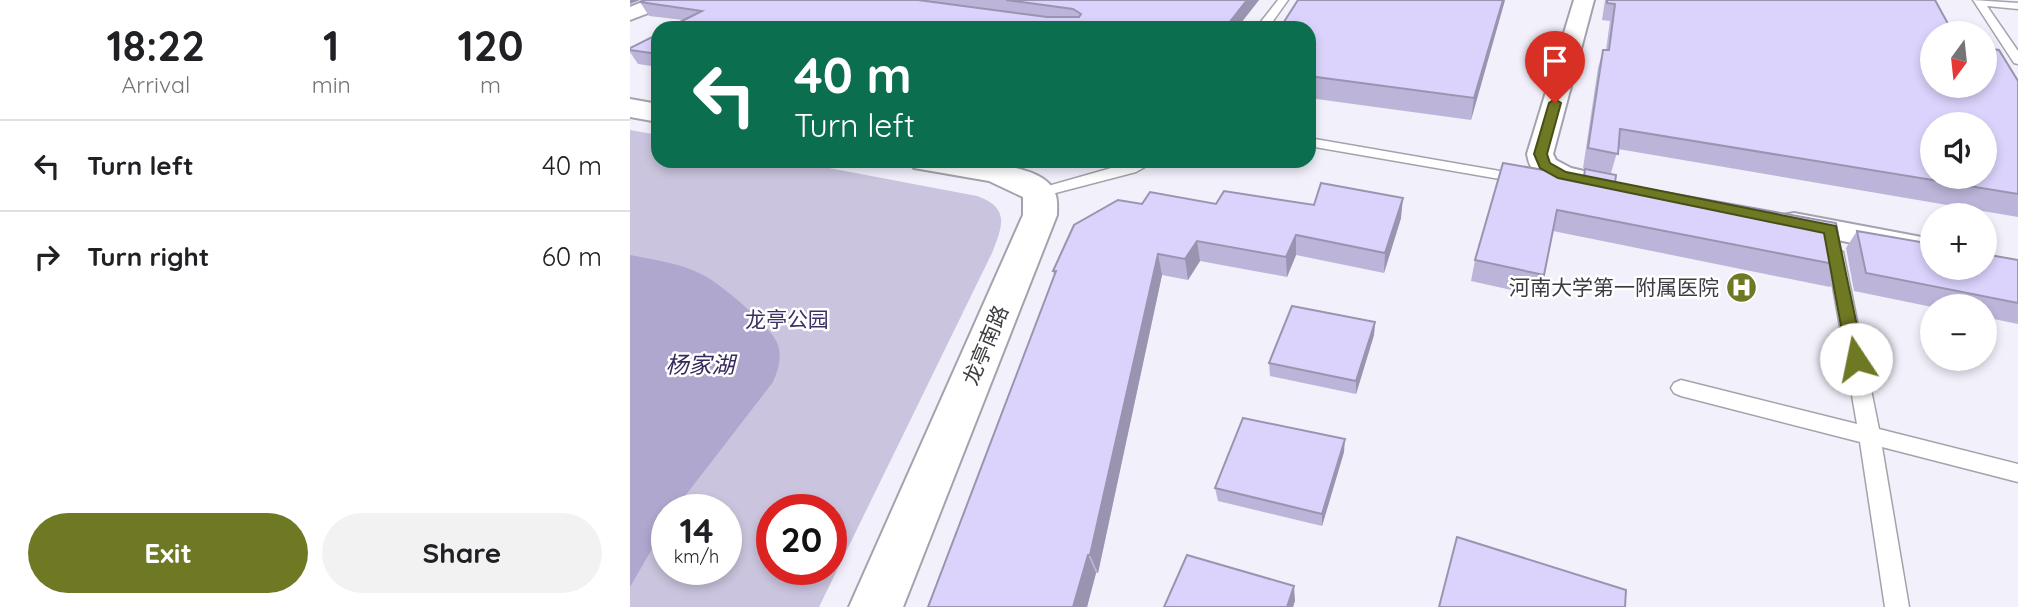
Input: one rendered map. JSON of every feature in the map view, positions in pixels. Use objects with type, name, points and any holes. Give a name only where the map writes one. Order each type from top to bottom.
[{"type":"street","points":[[630,14],[665,0]]},
{"type":"street","points":[[1584,0],[1540,154],[1544,165],[1562,175],[1629,189]]},
{"type":"street","points":[[630,108],[651,112]]},
{"type":"street","points":[[965,168],[1000,174],[1030,185],[1039,193]]},
{"type":"street","name":"龙亭南路","points":[[876,607],[1040,215],[1039,193]]},
{"type":"street","points":[[1763,216],[1920,247]]},
{"type":"lane","points":[[1267,21],[1283,0]]},
{"type":"lane","points":[[1979,1],[2018,6]]},
{"type":"lane","points":[[1979,1],[2018,60]]},
{"type":"lane","points":[[1316,143],[1527,180],[1536,176],[1544,165]]},
{"type":"lane","points":[[1039,193],[1134,168]]},
{"type":"lane","points":[[1831,229],[1870,438],[1897,607]]},
{"type":"lane","points":[[1681,388],[1870,438],[2018,473]]},
{"type":"green space","name":"龙亭公园","points":[[630,130],[651,134],[651,168],[829,168],[977,196],[995,206],[999,212],[1001,226],[992,253],[847,550],[847,494],[756,494],[756,585],[830,585],[819,607],[630,607]]},
{"type":"water","name":"杨家湖","points":[[630,255],[677,265],[711,280],[733,296],[767,328],[778,345],[780,355],[773,382],[687,494],[651,494],[651,551],[630,587]]},
{"type":"building","points":[[918,0],[1047,17],[1079,17],[1081,14],[1073,9],[1006,0],[1247,0],[1230,21],[682,21],[702,11],[640,2]]},
{"type":"building","points":[[1298,0],[1503,0],[1474,98],[1316,77],[1316,21],[1284,21]]},
{"type":"building","points":[[1607,0],[1935,0],[1946,21],[1920,21],[1920,98],[1997,98],[1999,50],[2018,81],[2018,194],[1987,189],[1997,189],[1997,112],[1920,112],[1920,178],[1620,129],[1618,154],[1588,148],[1603,50],[1609,50],[1615,4],[1607,3]]},
{"type":"building","points":[[651,38],[651,53],[630,48]]},
{"type":"building","points":[[1503,163],[1584,177],[1585,169],[1616,175],[1615,183],[1836,223],[1844,266],[1557,210],[1544,275],[1475,260]]},
{"type":"building","points":[[1321,183],[1403,198],[1385,253],[1296,235],[1286,257],[1197,241],[1185,259],[1158,254],[1090,555],[1073,607],[928,607],[1056,271],[1053,271],[1074,225],[1118,200],[1142,204],[1150,192],[1216,204],[1224,191],[1314,205]]},
{"type":"building","points":[[1857,231],[1920,242],[1920,280],[1997,280],[1997,256],[2018,260],[2018,303],[1997,299],[1997,294],[1972,294],[1866,273]]},
{"type":"building","points":[[1292,306],[1375,322],[1356,381],[1269,363]]},
{"type":"building","points":[[1243,418],[1345,439],[1322,514],[1215,488]]},
{"type":"building","points":[[1457,537],[1626,590],[1625,607],[1439,607]]},
{"type":"building","points":[[1187,555],[1294,586],[1287,607],[1164,607]]},
{"type":"place","name":"河南大学第一附属医院","points":[[1742,287]]},
{"type":"route","points":[[1555,103],[1540,154],[1544,165],[1562,175],[1831,229],[1856,359]]}]
